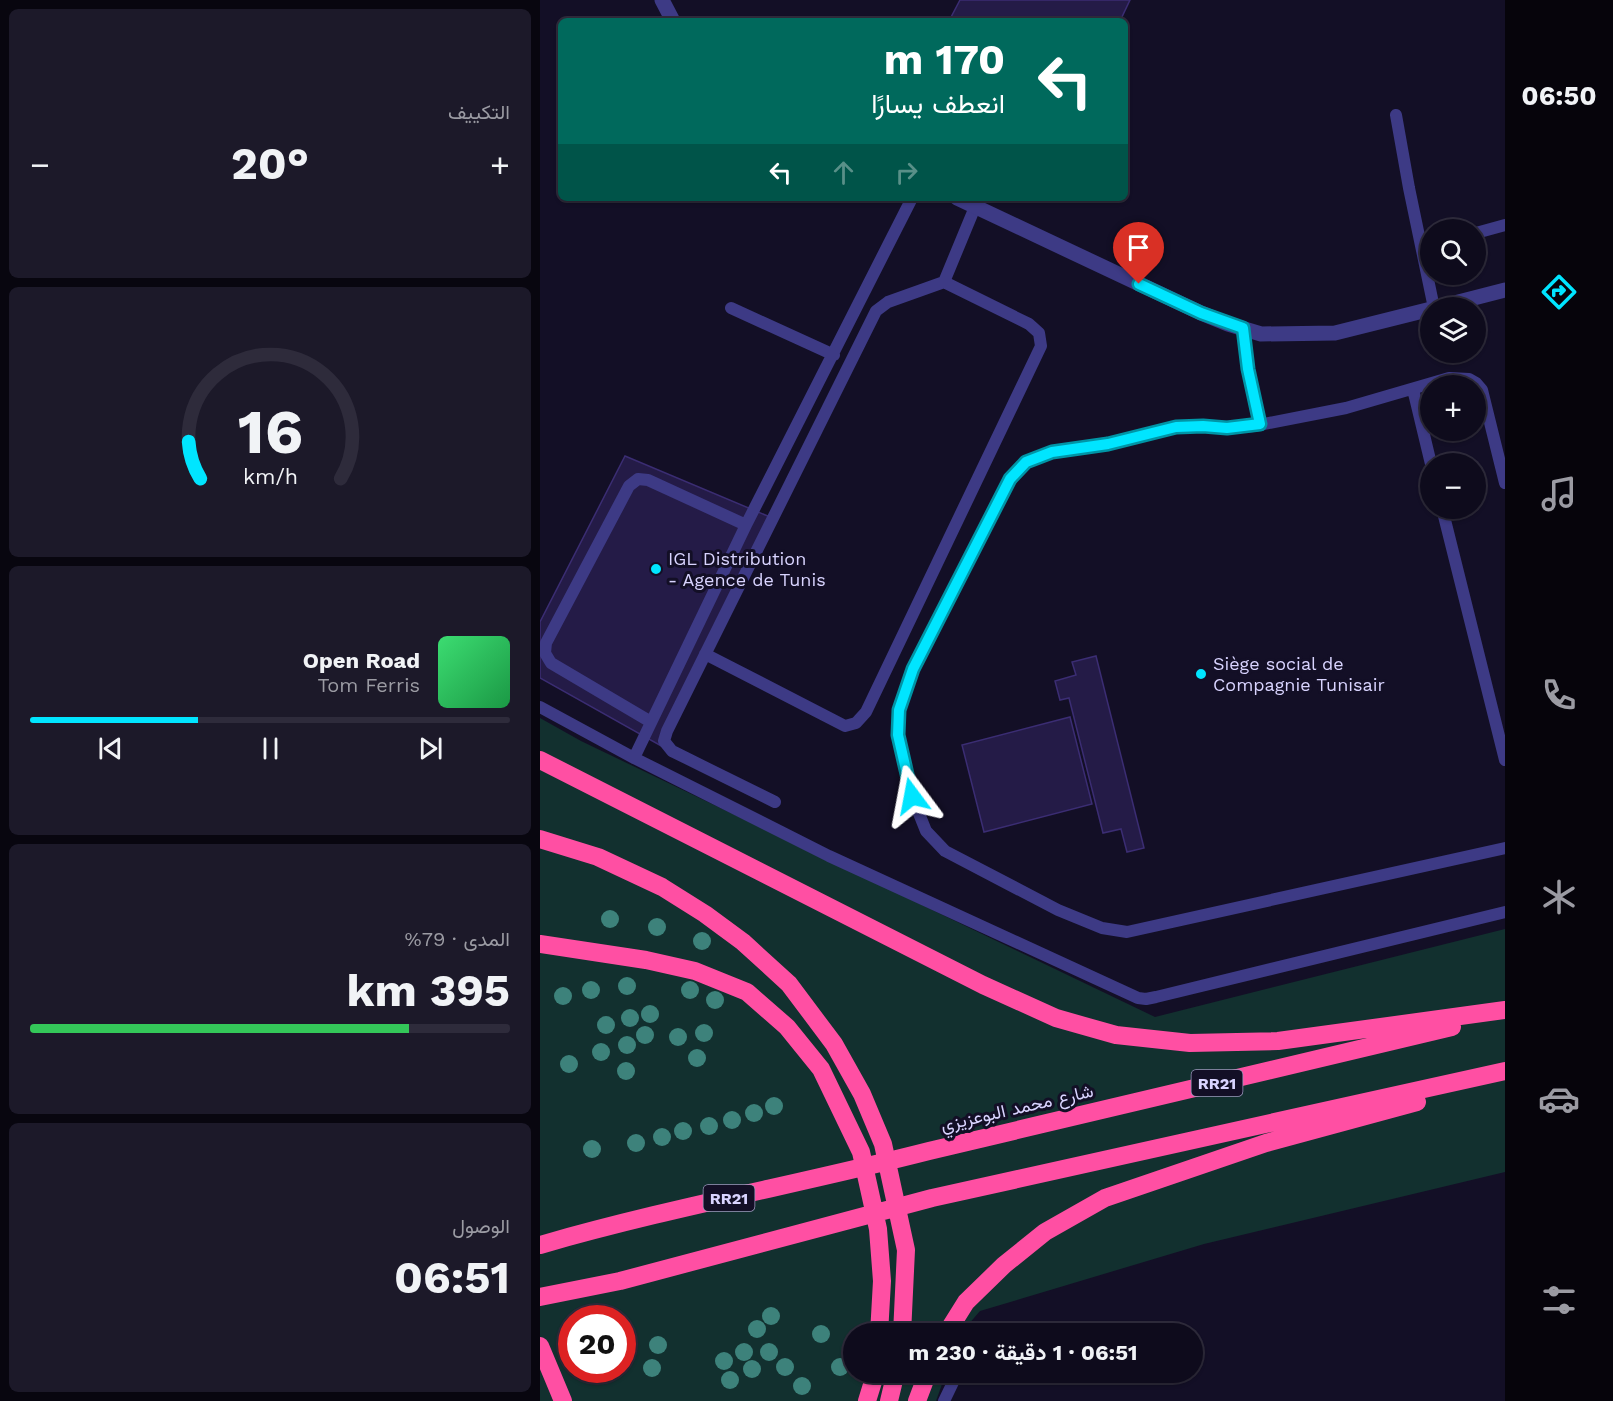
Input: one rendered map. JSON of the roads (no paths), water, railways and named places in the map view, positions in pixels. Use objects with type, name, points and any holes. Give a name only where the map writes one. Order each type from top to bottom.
[{"type":"highway","points":[[540,760],[982,985],[1056,1018],[1116,1035],[1190,1043],[1278,1041],[1505,1010]]},
{"type":"highway","points":[[540,839],[598,857],[662,887],[705,914],[742,942],[789,984],[834,1044],[862,1094],[883,1144],[906,1250],[903,1323]]},
{"type":"highway","points":[[540,944],[646,960],[695,971],[747,992],[787,1027],[821,1069],[861,1152],[878,1229],[882,1281],[880,1323]]},
{"type":"highway","name":"شارع محمد البوعزيزي","points":[[540,1245],[607,1226],[852,1171],[1505,1015]]},
{"type":"highway","points":[[540,1305],[852,1217],[1505,1072]]},
{"type":"highway","points":[[953,1323],[966,1302],[1004,1265],[1045,1232],[1105,1198],[1266,1143],[1406,1105],[1505,1072]]},
{"type":"highway","points":[[540,1240],[607,1226]]},
{"type":"highway","points":[[540,1298],[620,1281]]},
{"type":"highway","points":[[540,1346],[563,1401]]},
{"type":"highway","points":[[867,1401],[873,1383]]},
{"type":"highway","points":[[889,1401],[893,1383]]},
{"type":"highway","points":[[917,1401],[924,1383]]},
{"type":"street","points":[[662,0],[672,18]]},
{"type":"street","points":[[963,201],[1201,313],[1261,334],[1335,333],[1420,311]]},
{"type":"street","points":[[1477,297],[1505,290]]},
{"type":"lane","points":[[1396,115],[1420,220]]},
{"type":"lane","points":[[634,758],[746,525],[911,201]]},
{"type":"lane","points":[[944,282],[975,207]]},
{"type":"lane","points":[[1486,230],[1505,225]]},
{"type":"lane","points":[[705,654],[845,726],[856,723],[866,712],[1041,346],[1039,333],[1029,324],[944,282],[888,302],[876,311],[705,654],[664,741],[672,751],[775,802]]},
{"type":"lane","points":[[731,308],[834,355]]},
{"type":"lane","points":[[1243,328],[1248,369],[1260,424]]},
{"type":"lane","points":[[1505,483],[1482,390],[1469,379],[1449,378],[1346,408],[1227,428],[1176,427],[1108,444],[1052,452],[1026,462],[1010,479],[913,669],[899,710],[898,735],[912,796],[926,831],[945,851],[1058,910],[1102,928],[1127,932],[1505,848]]},
{"type":"lane","points":[[1413,389],[1428,453]]},
{"type":"lane","points":[[651,723],[551,663],[544,653],[546,643],[629,486],[638,479],[648,480],[746,525]]},
{"type":"lane","points":[[1445,519],[1505,760]]},
{"type":"lane","points":[[540,707],[634,758],[829,856],[1138,998],[1156,997],[1505,912]]},
{"type":"lane","points":[[944,1401],[953,1383]]},
{"type":"place","name":"IGL Distribution - Agence de Tunis","points":[[656,569]]},
{"type":"place","name":"Siège social de Compagnie Tunisair","points":[[1201,674]]}]
